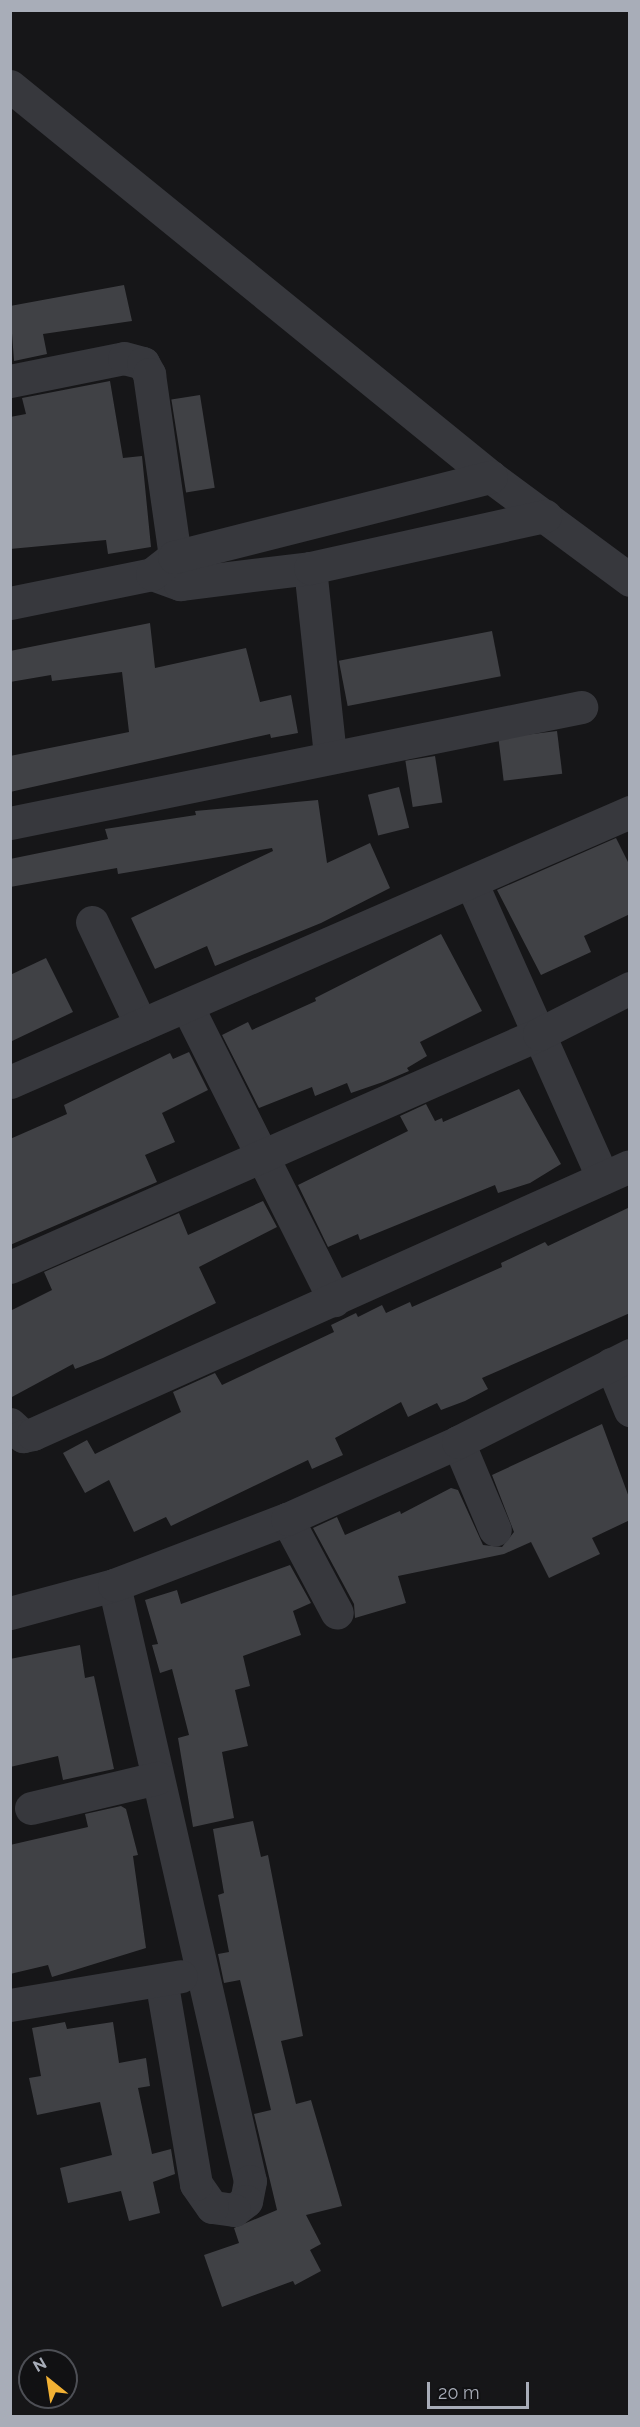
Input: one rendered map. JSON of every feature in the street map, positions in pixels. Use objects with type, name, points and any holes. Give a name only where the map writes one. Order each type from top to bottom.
[{"type":"street","points":[[10,86],[491,477],[630,579]]},
{"type":"street","points":[[10,381],[124,358],[143,363],[149,374],[168,572]]},
{"type":"street","points":[[10,603],[168,572],[491,477]]},
{"type":"street","points":[[168,572],[310,568],[545,516]]},
{"type":"street","points":[[310,568],[330,756]]},
{"type":"street","points":[[10,823],[330,756],[580,707]]},
{"type":"street","points":[[10,1082],[630,812]]},
{"type":"street","points":[[10,1424],[23,1436],[33,1434],[616,1172],[539,1034],[471,882]]},
{"type":"street","points":[[92,922],[141,1024]]},
{"type":"street","points":[[10,1267],[539,1034],[630,988]]},
{"type":"street","points":[[187,1006],[334,1300]]},
{"type":"street","points":[[10,1613],[114,1585],[287,1519],[458,1442],[620,1359],[630,1410]]},
{"type":"street","points":[[458,1442],[495,1530]]},
{"type":"street","points":[[287,1519],[337,1613]]},
{"type":"street","points":[[114,1585],[250,2181],[246,2201],[234,2210],[212,2207],[196,2184],[161,1980]]},
{"type":"street","points":[[31,1808],[157,1778]]},
{"type":"street","points":[[10,2005],[203,1971]]},
{"type":"building","points":[[124,285],[132,321],[43,334],[47,354],[14,361],[10,306]]},
{"type":"building","points":[[110,381],[123,458],[142,456],[151,547],[108,554],[106,540],[10,549],[10,417],[26,414],[22,398]]},
{"type":"building","points":[[200,395],[215,488],[186,492],[171,400]]},
{"type":"building","points":[[150,623],[155,668],[246,648],[260,702],[291,695],[298,733],[271,738],[270,734],[10,792],[10,756],[129,732],[122,672],[52,681],[51,675],[10,682],[10,651]]},
{"type":"building","points":[[492,631],[501,676],[348,706],[339,661]]},
{"type":"building","points":[[557,731],[562,774],[504,781],[498,738]]},
{"type":"building","points":[[435,756],[442,802],[413,807],[405,761]]},
{"type":"building","points":[[399,787],[409,828],[378,835],[368,795]]},
{"type":"building","points":[[318,800],[327,863],[370,843],[390,888],[321,923],[215,966],[207,946],[155,969],[131,918],[273,851],[272,848],[118,874],[117,868],[10,887],[10,859],[108,839],[105,829],[196,815],[195,811]]},
{"type":"building","points":[[616,838],[630,866],[630,914],[584,936],[591,952],[541,975],[497,890]]},
{"type":"building","points":[[441,934],[482,1011],[420,1042],[427,1056],[407,1068],[409,1071],[351,1093],[347,1083],[315,1096],[312,1087],[259,1108],[222,1035],[248,1022],[252,1030],[316,1001],[315,998]]},
{"type":"building","points":[[46,958],[73,1012],[10,1042],[10,975]]},
{"type":"building","points":[[189,1052],[208,1090],[162,1113],[175,1142],[145,1155],[157,1182],[10,1245],[10,1139],[67,1114],[64,1105],[170,1053],[173,1059]]},
{"type":"building","points":[[519,1089],[561,1164],[530,1183],[498,1193],[495,1185],[360,1240],[358,1234],[328,1247],[298,1185],[408,1131],[400,1116],[426,1104],[435,1121],[442,1118],[443,1122]]},
{"type":"building","points":[[263,1201],[277,1227],[199,1267],[216,1303],[103,1358],[75,1369],[73,1364],[10,1398],[10,1311],[52,1290],[44,1272],[179,1213],[188,1235]]},
{"type":"building","points":[[630,1207],[630,1313],[482,1378],[488,1389],[465,1401],[441,1410],[437,1403],[408,1417],[401,1402],[335,1438],[343,1455],[312,1469],[308,1460],[171,1526],[166,1517],[134,1532],[109,1480],[85,1493],[63,1453],[87,1440],[95,1454],[181,1412],[173,1392],[215,1373],[222,1385],[334,1332],[331,1325],[356,1313],[358,1317],[382,1305],[386,1313],[410,1302],[412,1307],[502,1267],[501,1263],[545,1242],[548,1246]]},
{"type":"building","points":[[602,1424],[630,1500],[630,1520],[592,1538],[600,1554],[549,1578],[531,1542],[504,1554],[398,1576],[406,1603],[355,1618],[354,1604],[313,1528],[337,1517],[345,1535],[400,1511],[401,1514],[451,1488],[458,1490],[483,1545],[502,1547],[514,1532],[492,1475]]},
{"type":"building","points":[[290,1565],[311,1603],[293,1611],[301,1635],[243,1656],[250,1686],[235,1690],[248,1746],[222,1752],[234,1818],[193,1827],[178,1738],[189,1735],[172,1669],[160,1673],[152,1645],[158,1644],[145,1600],[177,1590],[181,1604]]},
{"type":"building","points":[[80,1645],[85,1678],[94,1676],[114,1769],[63,1780],[58,1756],[10,1767],[10,1659]]},
{"type":"building","points":[[121,1806],[126,1809],[138,1855],[133,1856],[146,1948],[52,1977],[48,1965],[10,1974],[10,1845],[88,1827],[85,1814]]},
{"type":"building","points":[[253,1821],[261,1857],[268,1855],[303,2036],[281,2041],[296,2104],[311,2100],[342,2206],[306,2215],[321,2244],[310,2250],[321,2271],[295,2285],[293,2281],[222,2307],[204,2255],[239,2243],[234,2228],[277,2210],[254,2114],[271,2110],[240,1980],[224,1983],[218,1954],[229,1952],[218,1895],[224,1893],[213,1829]]},
{"type":"building","points":[[65,2022],[67,2029],[113,2022],[119,2063],[146,2058],[150,2086],[138,2088],[152,2154],[171,2149],[175,2174],[153,2182],[160,2213],[129,2221],[121,2191],[68,2203],[60,2168],[112,2155],[100,2102],[37,2115],[29,2078],[41,2076],[32,2028]]}]
